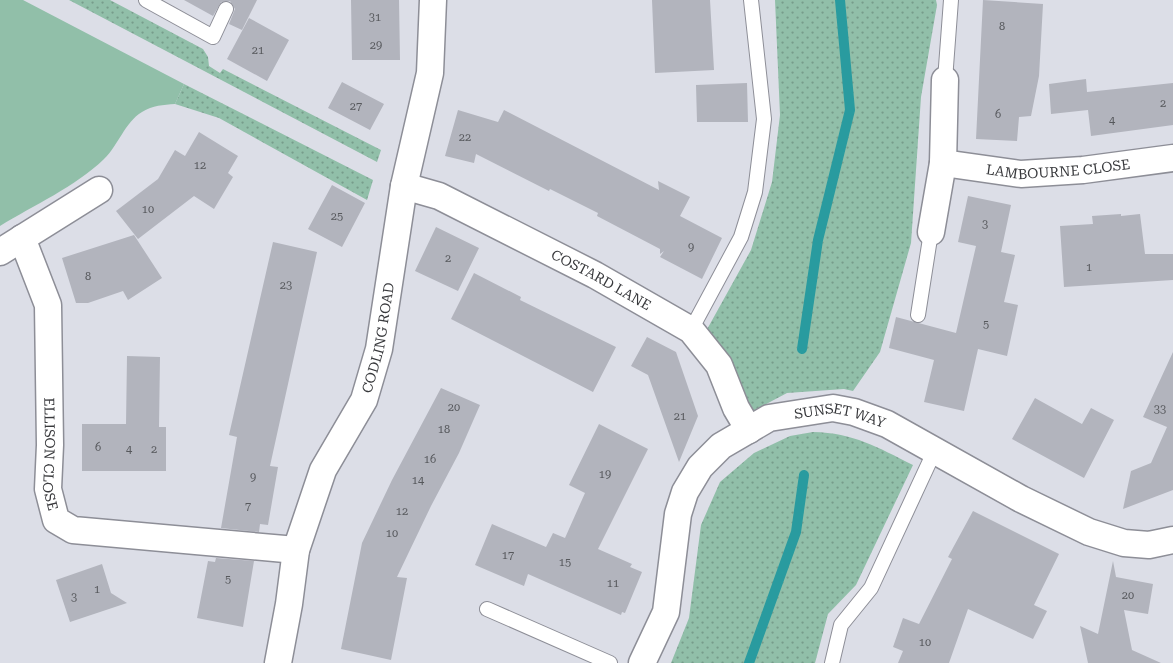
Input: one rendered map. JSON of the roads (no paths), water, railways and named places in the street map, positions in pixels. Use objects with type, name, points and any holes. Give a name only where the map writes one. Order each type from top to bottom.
[{"type":"street","name":"CODLING ROAD","points":[[278,663],[289,604],[296,550],[323,470],[364,400],[379,349],[404,186],[430,73],[433,0]]},
{"type":"street","points":[[931,232],[943,163],[945,80]]},
{"type":"street","name":"LAMBOURNE CLOSE","points":[[943,163],[1021,174],[1083,170],[1173,158]]},
{"type":"street","name":"COSTARD LANE","points":[[404,186],[439,196],[595,275],[691,330],[719,365],[736,408],[749,430]]},
{"type":"street","points":[[0,252],[99,190]]},
{"type":"street","name":"ELLISON CLOSE","points":[[22,238],[48,305],[50,445],[48,489],[56,520],[72,530],[296,550]]},
{"type":"street","name":"SUNSET WAY","points":[[642,663],[666,612],[678,514],[685,492],[700,467],[721,446],[769,418],[833,408],[854,412],[887,424],[1021,499],[1089,532],[1124,543],[1149,545],[1173,540]]},
{"type":"lane","points":[[146,0],[213,37],[226,9]]},
{"type":"lane","points":[[691,330],[741,237],[755,192],[764,119],[751,0]]},
{"type":"lane","points":[[945,80],[951,0]]},
{"type":"lane","points":[[918,315],[931,232]]},
{"type":"lane","points":[[832,663],[841,625],[871,588],[935,450]]},
{"type":"lane","points":[[487,609],[610,663]]},
{"type":"waterway","points":[[802,349],[818,240],[850,110],[840,0]]},
{"type":"waterway","points":[[749,663],[796,532],[804,475]]}]
